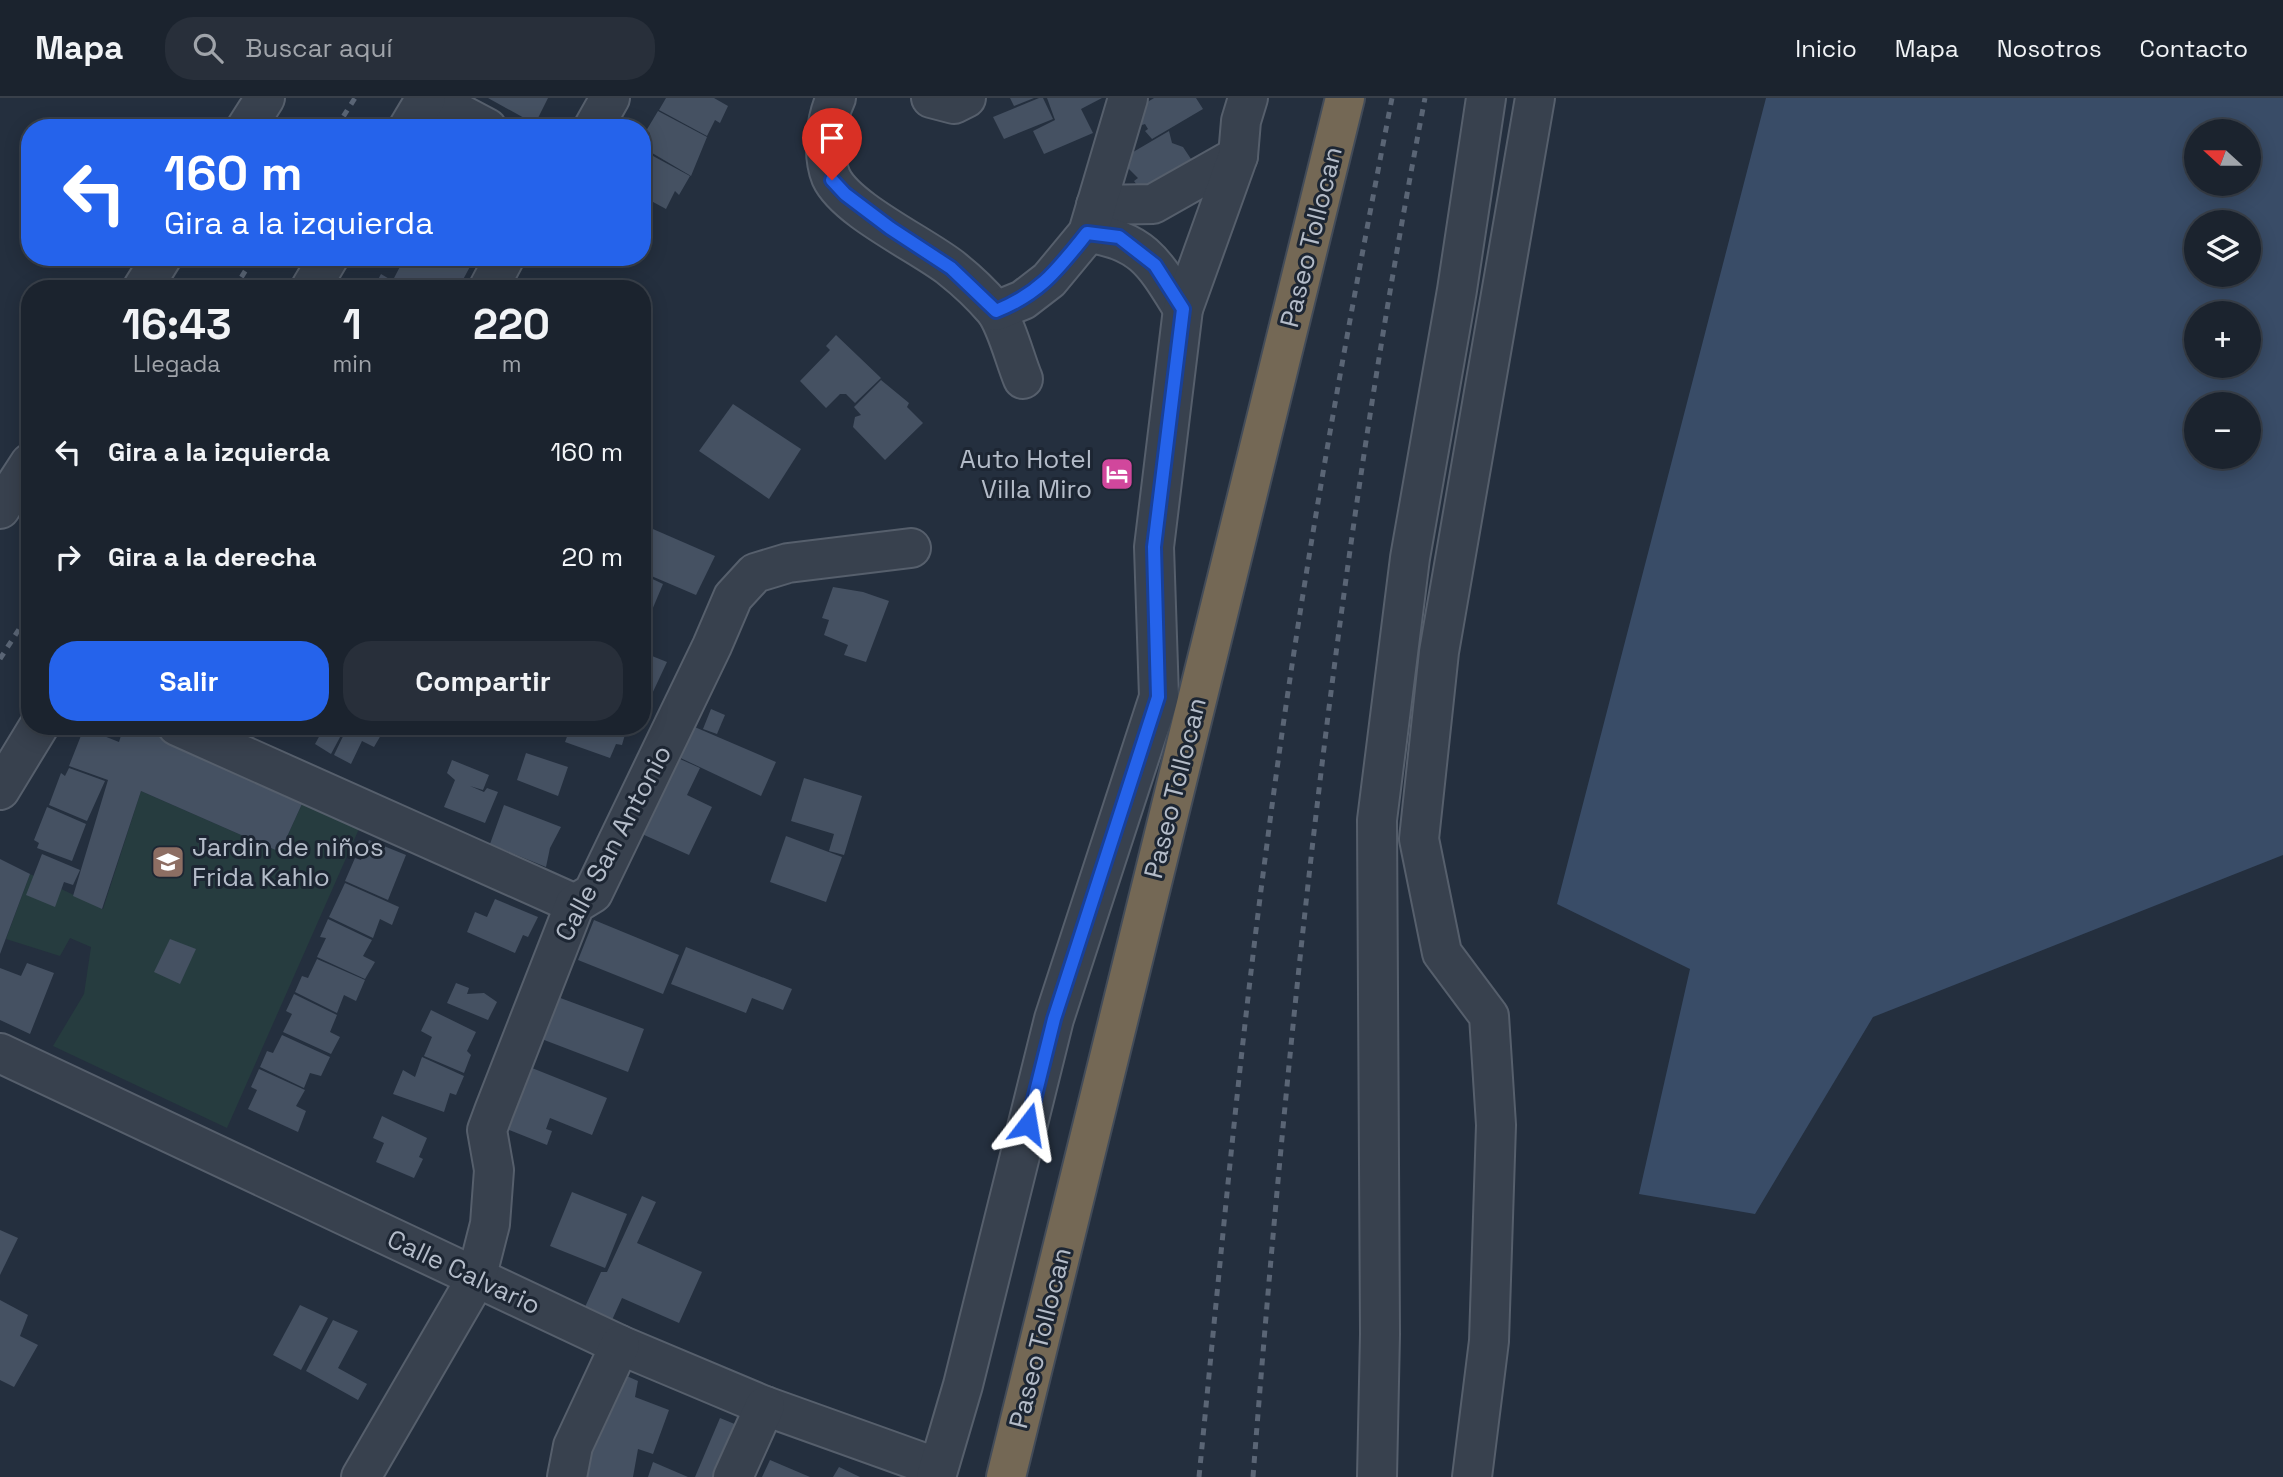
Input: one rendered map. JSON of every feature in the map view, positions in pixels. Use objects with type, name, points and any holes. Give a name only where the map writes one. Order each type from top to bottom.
[{"type":"highway","name":"Paseo Tollocan","points":[[1006,1477],[1345,98]]},
{"type":"street","points":[[252,119],[265,98]]},
{"type":"street","points":[[414,119],[428,98],[469,119]]},
{"type":"street","points":[[598,119],[610,98]]},
{"type":"street","points":[[836,98],[831,108],[827,154],[832,180],[845,194],[890,228],[951,268],[996,311],[1023,379]]},
{"type":"street","points":[[931,98],[954,104],[966,98]]},
{"type":"street","points":[[996,311],[1023,300],[1049,280],[1092,219],[1128,98]]},
{"type":"street","points":[[937,1473],[963,1385],[1054,1019],[1158,697],[1154,547],[1183,309],[1238,156],[1241,121],[1248,98]]},
{"type":"street","points":[[1377,1477],[1380,1334],[1377,820],[1410,558],[1457,290],[1486,98]]},
{"type":"street","points":[[1472,1477],[1489,1341],[1496,1125],[1489,1016],[1442,953],[1419,839],[1439,652],[1535,98]]},
{"type":"street","points":[[1092,219],[1153,204],[1238,156]]},
{"type":"street","points":[[1092,219],[1155,265],[1183,309]]},
{"type":"street","points":[[0,509],[21,477]]},
{"type":"street","name":"Calle San Antonio","points":[[361,1477],[476,1279],[490,1224],[495,1170],[488,1130],[575,904],[593,893],[733,597],[755,573],[788,563],[911,548]]},
{"type":"street","points":[[0,790],[34,735]]},
{"type":"street","points":[[197,735],[575,904]]},
{"type":"street","name":"Calle Calvario","points":[[0,1053],[620,1345],[765,1406],[937,1473]]},
{"type":"street","points":[[567,1477],[573,1446],[620,1345]]},
{"type":"street","points":[[733,1477],[765,1406]]},
{"type":"green space","points":[[141,791],[280,852],[306,795],[362,822],[227,1128],[53,1046],[84,994],[91,947],[70,938],[60,956],[6,939],[30,874],[103,909]]},
{"type":"water","points":[[1766,98],[2283,98],[2283,855],[1873,1017],[1755,1214],[1639,1194],[1690,969],[1557,904]]},
{"type":"building","points":[[488,98],[548,98],[538,119],[526,119]]},
{"type":"building","points":[[666,98],[714,98],[728,106],[720,123],[715,120],[707,136],[659,110]]},
{"type":"building","points":[[1010,98],[1034,98],[1014,106]]},
{"type":"building","points":[[1043,98],[1053,119],[1004,139],[993,117]]},
{"type":"building","points":[[1047,98],[1102,98],[1081,109],[1093,133],[1044,154],[1033,131],[1055,120]]},
{"type":"building","points":[[1154,98],[1196,98],[1203,109],[1152,139],[1145,131],[1148,129],[1145,124],[1142,125],[1138,117],[1144,112],[1141,106]]},
{"type":"building","points":[[658,111],[707,137],[691,176],[651,152],[651,123]]},
{"type":"building","points":[[1169,131],[1172,143],[1183,147],[1191,159],[1141,190],[1134,181],[1138,178],[1125,165],[1131,162],[1128,155]]},
{"type":"building","points":[[651,155],[690,176],[679,195],[675,191],[666,209],[651,201]]},
{"type":"building","points":[[400,266],[470,266],[463,280],[393,280]]},
{"type":"building","points":[[381,274],[391,280],[378,280]]},
{"type":"building","points":[[836,335],[881,378],[855,403],[846,394],[840,394],[826,408],[800,381],[830,350],[826,346]]},
{"type":"building","points":[[881,380],[909,403],[907,407],[923,423],[885,460],[853,427],[855,417],[861,415],[854,407]]},
{"type":"building","points":[[733,404],[801,449],[769,499],[699,451]]},
{"type":"building","points":[[651,528],[715,556],[696,595],[651,576]]},
{"type":"building","points":[[651,578],[663,584],[651,612]]},
{"type":"building","points":[[833,587],[863,592],[889,601],[866,662],[844,655],[848,645],[824,635],[829,620],[822,618]]},
{"type":"building","points":[[651,656],[667,662],[651,696]]},
{"type":"building","points":[[711,709],[725,715],[717,734],[703,729]]},
{"type":"building","points":[[683,722],[776,762],[761,796],[670,753]]},
{"type":"building","points":[[81,735],[102,735],[119,742],[121,735],[180,735],[306,795],[280,852],[141,791],[102,909],[73,896],[108,780],[69,766]]},
{"type":"building","points":[[320,735],[341,735],[331,754],[315,744]]},
{"type":"building","points":[[344,735],[381,735],[374,747],[362,741],[351,764],[334,755]]},
{"type":"building","points":[[568,735],[625,735],[622,745],[616,744],[610,758],[565,742]]},
{"type":"building","points":[[526,753],[568,767],[558,796],[517,780]]},
{"type":"building","points":[[671,755],[700,768],[687,795],[712,807],[689,855],[642,834]]},
{"type":"building","points":[[452,760],[489,775],[483,790],[470,786],[484,792],[487,788],[498,792],[485,823],[444,807],[455,780],[447,773]]},
{"type":"building","points":[[69,768],[105,781],[87,821],[49,805],[61,773],[65,776]]},
{"type":"building","points":[[804,778],[862,796],[844,855],[829,851],[834,834],[791,821]]},
{"type":"building","points":[[504,805],[561,827],[550,848],[546,867],[490,844]]},
{"type":"building","points":[[47,807],[86,824],[72,861],[37,848],[39,843],[34,840]]},
{"type":"building","points":[[786,836],[842,857],[826,902],[770,882]]},
{"type":"building","points":[[369,840],[406,855],[388,900],[345,881],[355,858],[361,860]]},
{"type":"building","points":[[42,854],[80,870],[73,885],[64,882],[55,907],[26,895]]},
{"type":"building","points":[[0,859],[30,874],[0,954]]},
{"type":"building","points":[[345,883],[399,907],[392,925],[380,919],[373,938],[329,917]]},
{"type":"building","points":[[495,899],[538,917],[528,937],[523,935],[515,953],[467,932],[475,912],[487,917]]},
{"type":"building","points":[[328,919],[372,940],[363,956],[375,962],[365,979],[317,957],[326,938],[320,937]]},
{"type":"building","points":[[594,920],[679,955],[663,994],[578,960]]},
{"type":"building","points":[[170,939],[196,949],[180,984],[154,972]]},
{"type":"building","points":[[686,947],[792,989],[783,1010],[752,998],[746,1013],[671,984]]},
{"type":"building","points":[[317,959],[365,980],[356,1001],[344,995],[337,1013],[295,992],[302,976],[308,978]]},
{"type":"building","points":[[27,963],[54,973],[30,1034],[0,1020],[0,968],[21,976]]},
{"type":"building","points":[[456,983],[469,988],[467,994],[484,993],[497,1002],[488,1020],[447,1003]]},
{"type":"building","points":[[294,994],[337,1015],[330,1032],[340,1037],[331,1054],[283,1032],[292,1014],[286,1011]]},
{"type":"building","points":[[555,996],[644,1029],[628,1072],[539,1038]]},
{"type":"building","points":[[431,1010],[476,1032],[467,1051],[471,1055],[464,1073],[424,1056],[432,1037],[421,1031]]},
{"type":"building","points":[[282,1035],[330,1057],[321,1076],[310,1073],[304,1088],[260,1067],[267,1051],[273,1053]]},
{"type":"building","points":[[422,1057],[464,1076],[456,1095],[450,1093],[444,1112],[393,1094],[403,1070],[415,1077]]},
{"type":"building","points":[[527,1066],[607,1098],[592,1135],[550,1118],[546,1129],[552,1131],[547,1145],[502,1127]]},
{"type":"building","points":[[259,1069],[305,1090],[296,1106],[306,1111],[298,1132],[248,1109],[257,1090],[251,1087]]},
{"type":"building","points":[[382,1116],[427,1138],[419,1157],[423,1159],[414,1178],[376,1162],[384,1143],[373,1138]]},
{"type":"building","points":[[572,1192],[627,1214],[605,1268],[550,1246]]},
{"type":"building","points":[[642,1196],[656,1202],[637,1243],[702,1272],[679,1323],[622,1298],[612,1320],[585,1307],[601,1272],[607,1272]]},
{"type":"building","points":[[0,1230],[18,1238],[0,1275]]},
{"type":"building","points":[[0,1300],[28,1315],[20,1336],[38,1345],[14,1387],[0,1380]]},
{"type":"building","points":[[300,1305],[328,1318],[301,1370],[273,1355]]},
{"type":"building","points":[[333,1320],[358,1331],[338,1368],[367,1384],[358,1400],[306,1371]]},
{"type":"building","points":[[613,1370],[638,1381],[635,1397],[669,1410],[653,1454],[638,1449],[633,1477],[576,1477]]},
{"type":"building","points":[[720,1418],[737,1425],[716,1477],[695,1477]]},
{"type":"building","points":[[770,1460],[810,1477],[762,1477]]},
{"type":"building","points":[[653,1462],[688,1477],[648,1477]]},
{"type":"building","points":[[839,1467],[860,1477],[833,1477]]},
{"type":"railway","points":[[342,119],[355,98]]},
{"type":"railway","points":[[1199,1477],[1257,923],[1293,657],[1392,98]]},
{"type":"railway","points":[[1253,1477],[1300,958],[1341,613],[1394,269],[1425,98]]},
{"type":"railway","points":[[240,280],[248,266]]},
{"type":"railway","points":[[0,659],[21,626]]},
{"type":"place","name":"Auto Hotel Villa Miro","points":[[1117,474]]},
{"type":"place","name":"Jardin de niños Frida Kahlo","points":[[168,862]]},
{"type":"route","points":[[832,180],[845,194],[890,228],[951,268],[996,311],[1023,300],[1049,280],[1087,233],[1119,237],[1155,265],[1183,309],[1154,547],[1158,697],[1054,1019],[1028,1124]]}]
